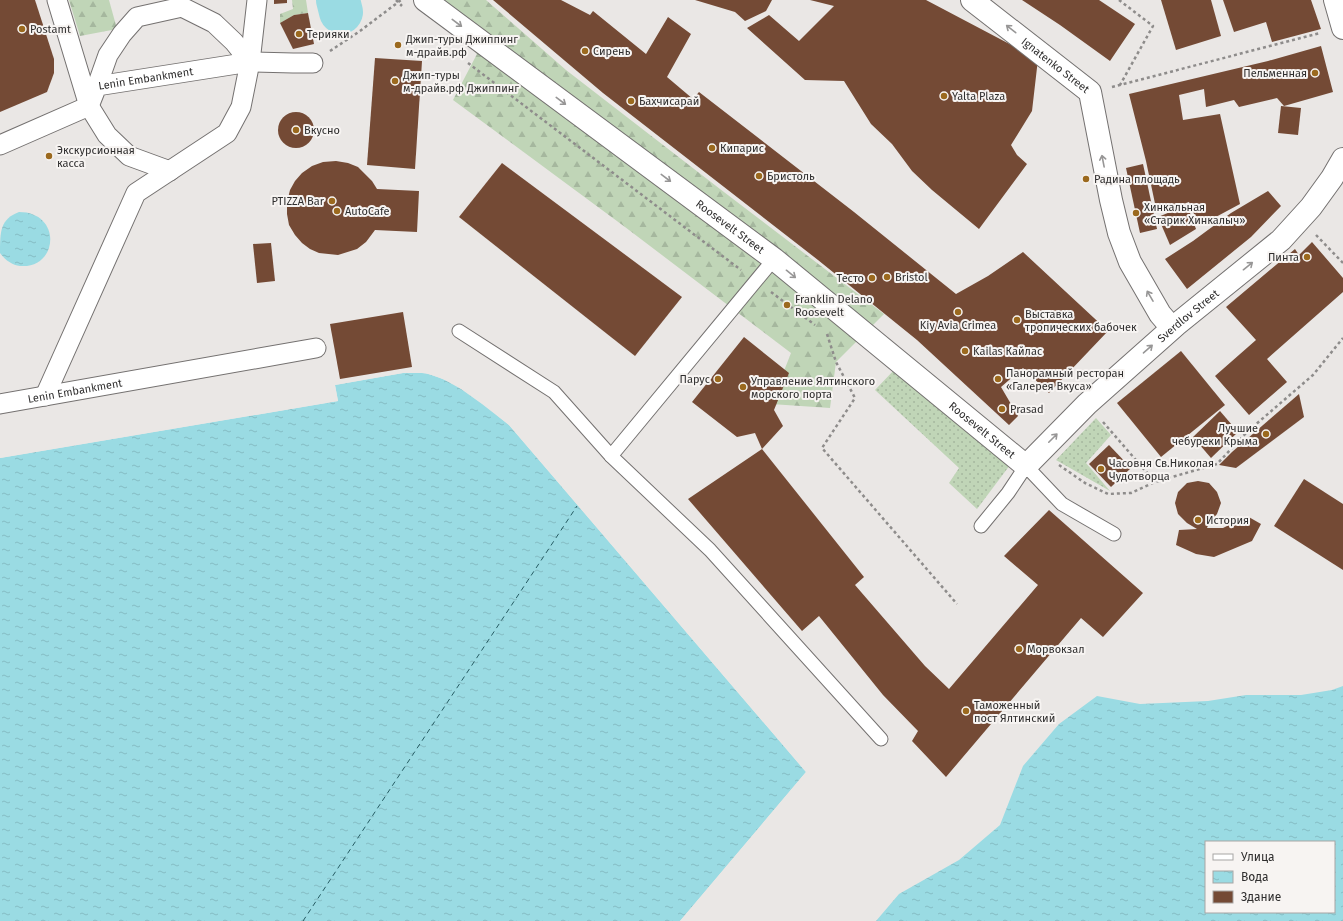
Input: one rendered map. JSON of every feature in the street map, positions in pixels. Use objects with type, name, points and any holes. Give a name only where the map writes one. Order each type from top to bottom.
[{"type":"main road","name":"Roosevelt Street","points":[[425,0],[774,259],[1032,460]]},
{"type":"main road","name":"Ignatenko Street","points":[[972,0],[1090,92],[1119,233],[1130,262],[1160,314],[1172,328]]},
{"type":"main road","points":[[1335,0],[1338,28]]},
{"type":"main road","name":"Sverdlov Street","points":[[1032,460],[1087,404],[1172,328],[1281,240],[1311,207],[1343,159]]},
{"type":"street","points":[[57,0],[90,106],[107,135],[129,156],[170,171]]},
{"type":"street","points":[[45,396],[136,193],[227,134],[241,107],[250,62],[257,0]]},
{"type":"street","points":[[97,86],[108,55],[122,34],[137,17],[182,7],[214,23],[234,42],[250,62]]},
{"type":"street","name":"Lenin Embankment","points":[[0,145],[90,106],[97,86],[250,62],[313,62]]},
{"type":"street","name":"Lenin Embankment","points":[[0,404],[316,348]]},
{"type":"lane","points":[[611,456],[774,259]]},
{"type":"lane","points":[[459,331],[554,392],[611,456],[710,550],[881,739]]},
{"type":"lane","points":[[981,526],[1032,460],[1062,504],[1114,534]]},
{"type":"path","points":[[313,62],[360,32],[397,1],[401,0]]},
{"type":"path","points":[[1119,0],[1152,26],[1120,85]]},
{"type":"path","points":[[397,1],[404,7]]},
{"type":"path","points":[[1090,92],[1338,28]]},
{"type":"path","points":[[465,61],[816,326]]},
{"type":"path","points":[[1312,231],[1343,263]]},
{"type":"path","points":[[822,330],[828,335],[836,362],[855,398],[822,448],[957,604]]},
{"type":"path","points":[[1032,460],[1052,460],[1085,483],[1108,494],[1131,493],[1155,482],[1217,464],[1247,432],[1313,375],[1343,338]]},
{"type":"path","points":[[1087,404],[1155,482]]},
{"type":"green space","points":[[69,0],[109,0],[117,29],[80,36]]},
{"type":"green space","points":[[292,0],[306,0],[308,13],[294,15],[280,23],[280,14],[293,9]]},
{"type":"green space","points":[[425,0],[486,0],[566,70],[884,314],[836,362],[830,408],[771,404],[791,353],[625,227],[453,100],[477,54]]},
{"type":"green space","points":[[895,369],[1010,465],[977,509],[949,483],[959,468],[875,390]]},
{"type":"green space","points":[[1096,418],[1111,435],[1086,463],[1110,491],[1056,460]]},
{"type":"water","points":[[19,212],[33,214],[43,221],[48,230],[50,240],[48,250],[42,259],[33,265],[14,265],[6,260],[0,253],[2,227],[8,218]]},
{"type":"water","points":[[403,373],[425,373],[461,388],[509,425],[806,772],[680,921],[0,921],[0,458],[338,401],[335,385]]},
{"type":"water","points":[[1343,686],[1343,921],[876,921],[899,894],[959,860],[1000,825],[1023,766],[1059,724],[1097,696],[1140,704],[1208,701],[1246,695],[1301,695],[1332,690]]},
{"type":"pier","points":[[402,371],[426,371],[444,377],[484,402],[511,424],[807,771],[807,773],[683,921],[680,921],[806,772],[509,425],[461,389],[443,379],[426,373],[403,373],[335,385],[338,401],[0,458],[0,456],[336,400],[333,385],[334,383]]},
{"type":"building","name":"Postamt","points":[[0,0],[35,0],[54,59],[54,73],[47,92],[0,112]]},
{"type":"building","points":[[274,0],[287,0],[287,3],[274,4]]},
{"type":"building","points":[[493,0],[561,0],[590,15],[593,11],[646,54],[668,17],[691,34],[667,77],[693,99],[699,92],[854,212],[956,294],[988,276],[1023,252],[1108,331],[1049,393],[1023,368],[1001,387],[1018,416],[1009,425],[917,340],[818,260],[603,93]]},
{"type":"building","points":[[695,0],[772,0],[766,11],[745,21],[735,12]]},
{"type":"building","name":"Yalta Plaza","points":[[810,0],[926,0],[1038,59],[1032,111],[1011,145],[1017,155],[1027,164],[979,229],[932,190],[912,171],[892,144],[871,124],[844,81],[805,80],[747,28],[769,15],[799,41],[834,6]]},
{"type":"building","points":[[1022,0],[1099,0],[1135,24],[1110,61]]},
{"type":"building","points":[[1161,0],[1211,0],[1221,36],[1176,50]]},
{"type":"building","points":[[1223,0],[1311,0],[1321,29],[1272,42],[1266,22],[1234,32]]},
{"type":"building","name":"Терияки","points":[[308,13],[314,44],[293,49],[280,23],[294,15]]},
{"type":"building","points":[[1321,46],[1333,92],[1284,106],[1277,98],[1239,107],[1234,100],[1206,107],[1204,89],[1179,95],[1183,120],[1220,114],[1240,204],[1199,226],[1189,202],[1157,213],[1146,161],[1129,94],[1268,61]]},
{"type":"building","points":[[375,58],[422,61],[415,169],[367,165]]},
{"type":"building","points":[[1281,106],[1301,108],[1298,135],[1278,133]]},
{"type":"building","name":"Вкусно","points":[[300,112],[309,117],[313,123],[313,137],[309,143],[300,148],[292,148],[283,143],[279,137],[278,126],[283,117],[289,113]]},
{"type":"building","points":[[336,161],[348,163],[358,167],[372,181],[377,189],[419,191],[417,232],[375,230],[366,242],[357,249],[338,255],[319,253],[302,243],[289,225],[287,202],[290,190],[302,173],[312,166],[323,162]]},
{"type":"building","points":[[502,163],[682,297],[635,356],[459,217]]},
{"type":"building","points":[[1143,164],[1157,229],[1140,233],[1126,168]]},
{"type":"building","points":[[1268,191],[1281,206],[1251,237],[1187,289],[1165,259],[1193,241],[1231,213]]},
{"type":"building","points":[[1187,205],[1196,229],[1170,245],[1158,217]]},
{"type":"building","points":[[1312,242],[1343,278],[1343,292],[1267,359],[1287,382],[1249,415],[1215,376],[1256,340],[1226,307],[1295,249],[1299,255]]},
{"type":"building","points":[[271,243],[275,281],[257,283],[253,244]]},
{"type":"building","points":[[403,312],[412,367],[340,379],[330,324]]},
{"type":"building","name":"Управление Ялтинского морского порта","points":[[744,337],[789,373],[774,410],[783,426],[762,449],[755,433],[737,437],[692,402]]},
{"type":"building","points":[[1181,351],[1225,405],[1161,457],[1117,403]]},
{"type":"building","name":"Лучшие чебуреки Крыма","points":[[1299,394],[1304,417],[1236,468],[1219,465],[1232,452]]},
{"type":"building","points":[[1220,411],[1238,432],[1211,458],[1193,437]]},
{"type":"building","points":[[1109,445],[1131,468],[1111,487],[1089,464]]},
{"type":"building","name":"Морвокзал","points":[[762,449],[864,577],[855,585],[925,666],[949,689],[1038,585],[1004,556],[1049,510],[1143,593],[1103,637],[1081,618],[946,777],[912,741],[918,731],[883,695],[819,616],[802,631],[688,499]]},
{"type":"building","points":[[1304,479],[1343,504],[1343,570],[1274,526]]},
{"type":"building","name":"История","points":[[1198,481],[1209,483],[1217,492],[1221,503],[1217,514],[1209,523],[1207,528],[1223,528],[1247,516],[1261,524],[1252,541],[1214,557],[1196,554],[1176,545],[1179,530],[1197,529],[1187,523],[1178,514],[1175,503],[1178,492],[1187,483]]},
{"type":"waterway","points":[[338,0],[341,12]]},
{"type":"ferry route","points":[[303,921],[577,506]]},
{"type":"place","name":"Postamt","points":[[22,29]]},
{"type":"place","name":"Терияки","points":[[299,34]]},
{"type":"place","name":"Джип-туры Джиппинг м-драйв.рф","points":[[398,45]]},
{"type":"place","name":"Сирень","points":[[585,51]]},
{"type":"place","name":"Пельменная","points":[[1315,73]]},
{"type":"place","name":"Джип-туры м-драйв.рф Джиппинг","points":[[395,81]]},
{"type":"place","name":"Yalta Plaza","points":[[944,96]]},
{"type":"place","name":"Бахчисарай","points":[[631,101]]},
{"type":"place","name":"Вкусно","points":[[296,130]]},
{"type":"place","name":"Кипариc","points":[[712,148]]},
{"type":"place","name":"Экскурсионная касса","points":[[49,156]]},
{"type":"place","name":"Бристоль","points":[[759,176]]},
{"type":"place","name":"Радина площадь","points":[[1086,179]]},
{"type":"place","name":"PTIZZA Bar","points":[[332,201]]},
{"type":"place","name":"AutoCafe","points":[[337,211]]},
{"type":"place","name":"Хинкальная «Старик Хинкалыч»","points":[[1136,213]]},
{"type":"place","name":"Пинта","points":[[1307,257]]},
{"type":"place","name":"Bristol","points":[[887,277]]},
{"type":"place","name":"Тесто","points":[[872,278]]},
{"type":"place","name":"Franklin Delano Roosevelt","points":[[787,305]]},
{"type":"place","name":"Kiy Avia Crimea","points":[[958,312]]},
{"type":"place","name":"Выставка тропических бабочек","points":[[1017,320]]},
{"type":"place","name":"Kailas Кайлас","points":[[965,351]]},
{"type":"place","name":"Парус","points":[[718,379]]},
{"type":"place","name":"Панорамный ресторан «Галерея Вкуса»","points":[[998,379]]},
{"type":"place","name":"Управление Ялтинского морского порта","points":[[743,387]]},
{"type":"place","name":"Prasad","points":[[1002,409]]},
{"type":"place","name":"Лучшие чебуреки Крыма","points":[[1266,434]]},
{"type":"place","name":"Часовня Св.Николая Чудотворца","points":[[1101,469]]},
{"type":"place","name":"История","points":[[1198,520]]},
{"type":"place","name":"Морвокзал","points":[[1019,649]]},
{"type":"place","name":"Таможенный пост Ялтинский","points":[[966,711]]}]
